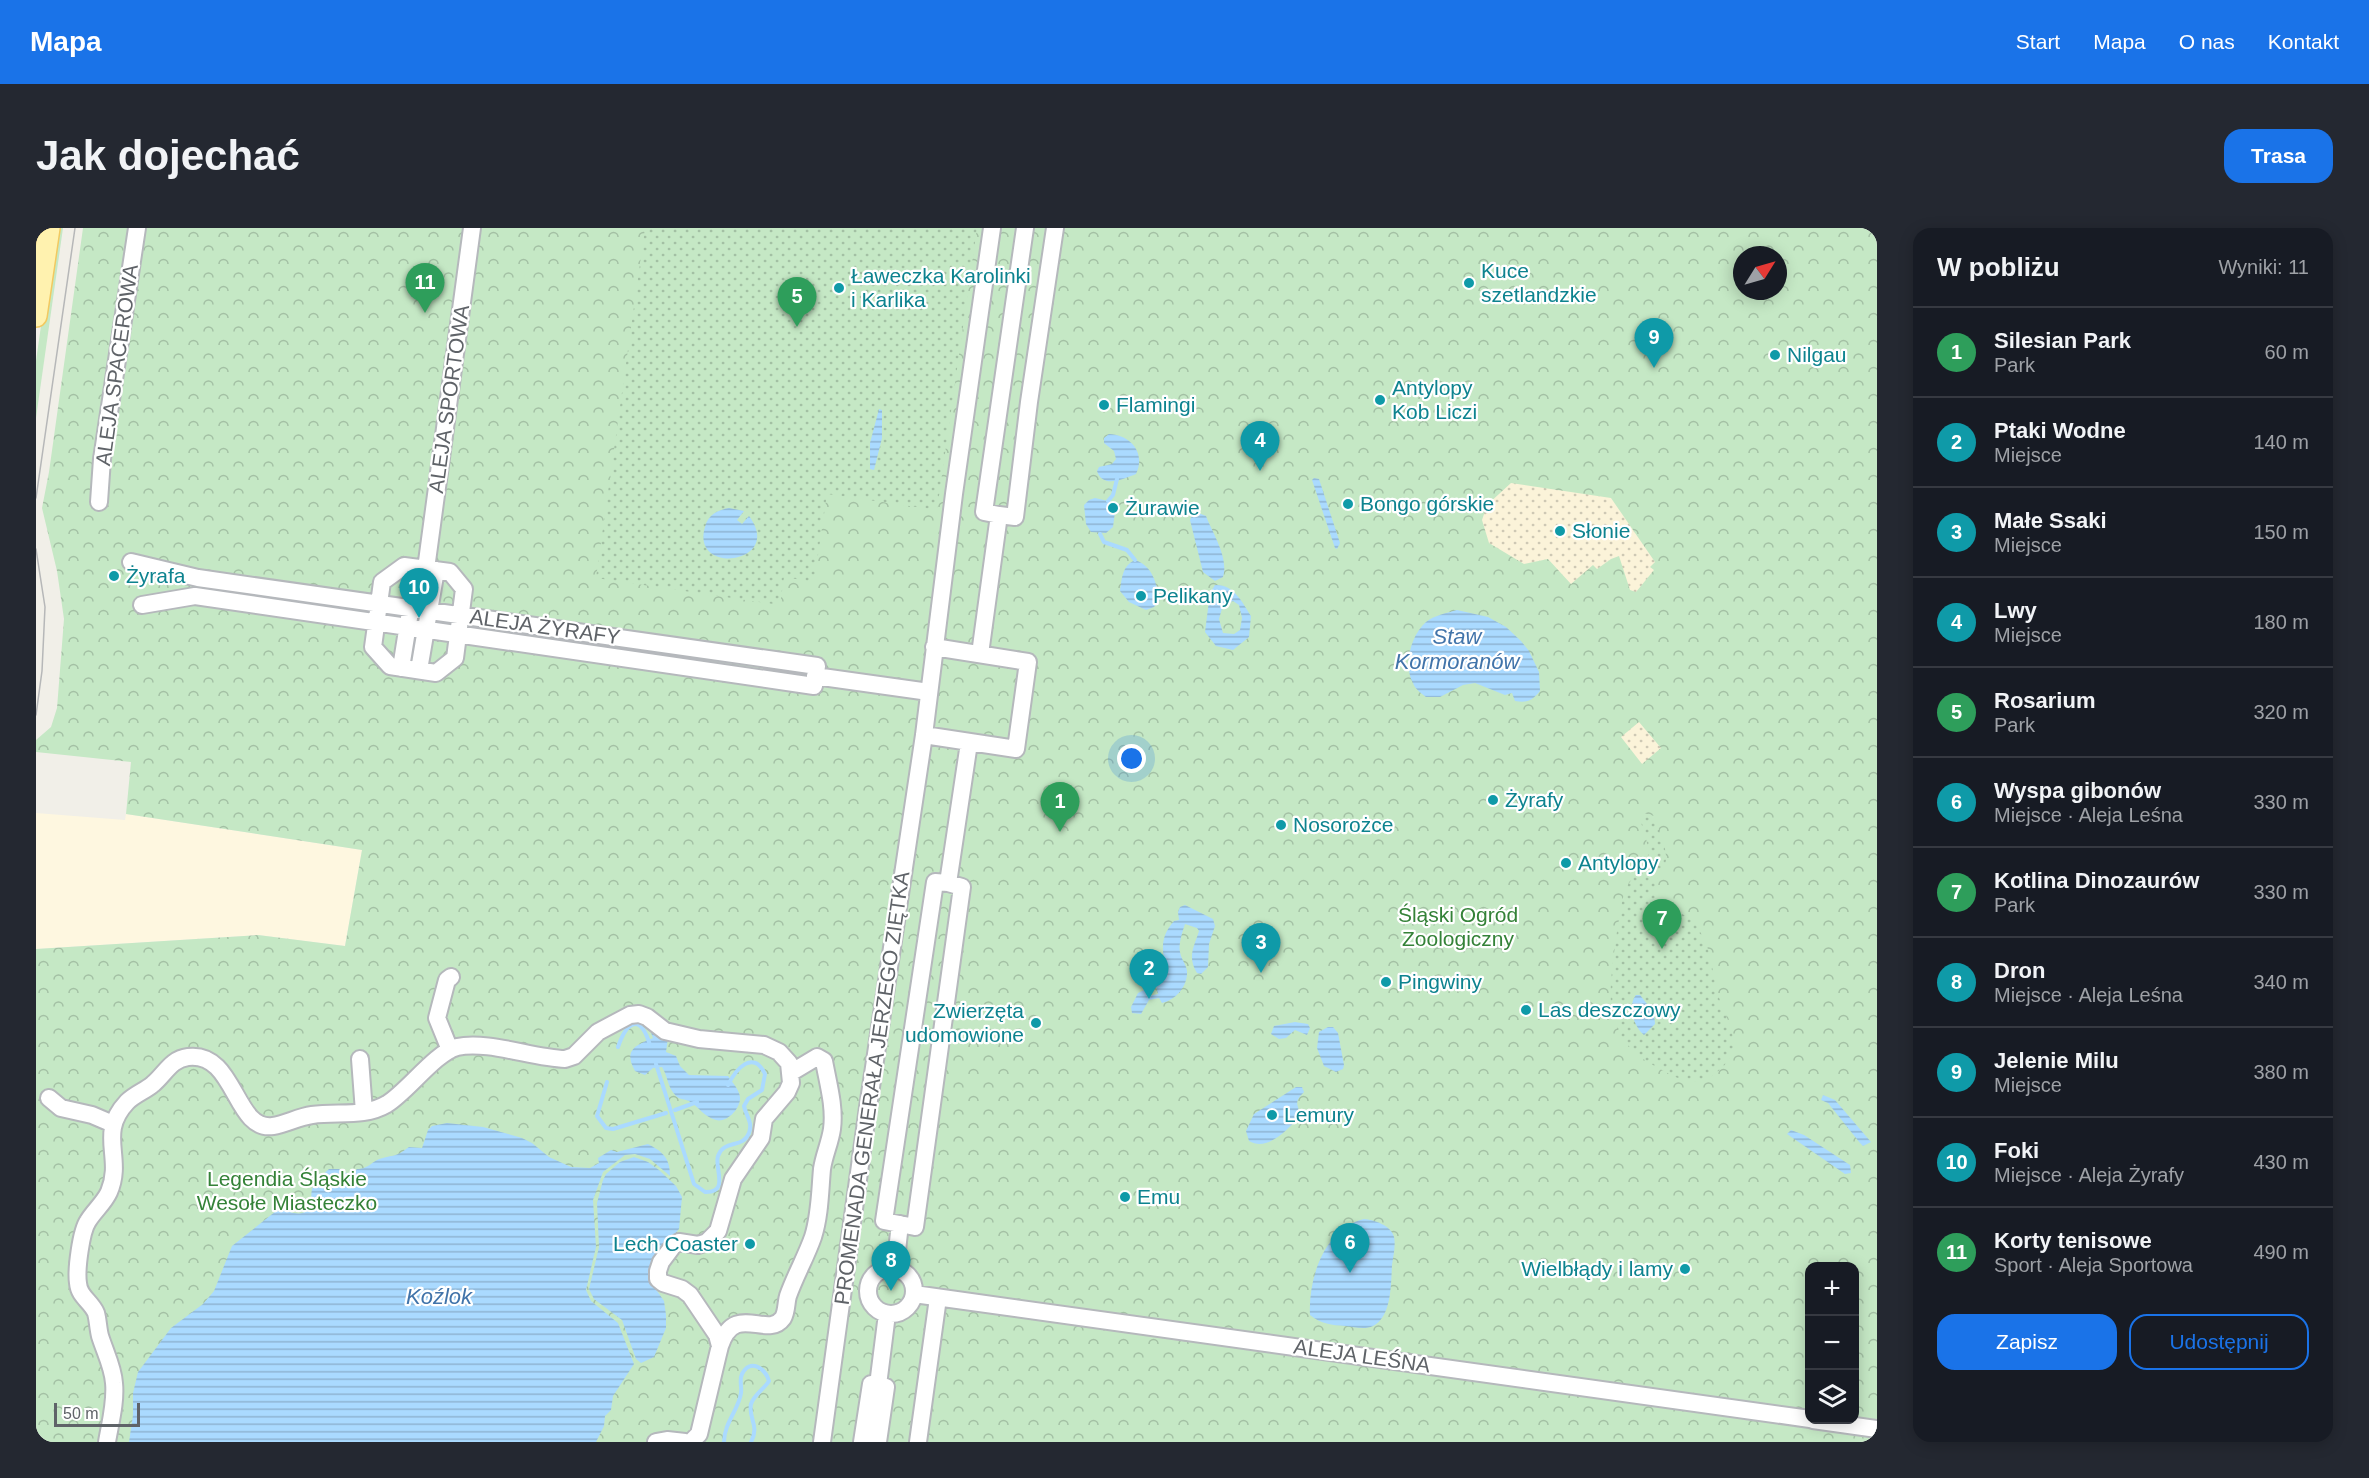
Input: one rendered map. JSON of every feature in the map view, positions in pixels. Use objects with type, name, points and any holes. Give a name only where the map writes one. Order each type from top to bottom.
[{"type":"main road","points":[[36,316],[49,228]]},
{"type":"street","name":"ALEJA SPACEROWA","points":[[99,502],[102,459],[137,228]]},
{"type":"street","name":"ALEJA SPORTOWA","points":[[426,569],[472,228]]},
{"type":"street","points":[[924,735],[1016,749],[1028,662],[934,647],[992,228]]},
{"type":"street","points":[[1025,228],[984,512],[1015,517],[1029,402],[1055,228]]},
{"type":"street","points":[[980,654],[999,515]]},
{"type":"street","name":"ALEJA ŻYRAFY","points":[[131,562],[198,578],[429,610],[815,676]]},
{"type":"street","points":[[404,566],[426,569],[450,572],[464,589],[455,658],[436,672],[390,666],[373,647],[382,582],[404,566]]},
{"type":"street","points":[[401,668],[410,608],[426,569]]},
{"type":"street","points":[[419,670],[429,610],[426,569]]},
{"type":"street","name":"ALEJA ŻYRAFY","points":[[142,605],[195,596],[458,634],[815,676]]},
{"type":"street","name":"PROMENADA GENERAŁA JERZEGO ZIĘTKA","points":[[822,1442],[870,1092],[924,735],[934,647]]},
{"type":"street","points":[[815,676],[929,692]]},
{"type":"street","points":[[948,883],[969,742]]},
{"type":"street","points":[[935,882],[948,883],[962,887],[915,1227],[884,1221],[935,882]]},
{"type":"street","points":[[450,1050],[437,1018],[447,980],[451,977]]},
{"type":"street","points":[[107,1442],[114,1384],[96,1312],[81,1294],[77,1281],[85,1227],[101,1205],[112,1184],[115,1164],[111,1137],[113,1124],[126,1103],[154,1084],[172,1063],[180,1058],[194,1056],[210,1063],[220,1071],[233,1088],[247,1115],[258,1124],[274,1126],[311,1115],[364,1112],[387,1104],[450,1050],[474,1046],[565,1059],[574,1056],[598,1032],[630,1015],[639,1014],[647,1017],[665,1031],[699,1039],[754,1043],[771,1048],[786,1059],[792,1072],[791,1083],[787,1092],[764,1119],[761,1138],[734,1179],[718,1231],[706,1242],[698,1245],[679,1242],[658,1270],[658,1279],[663,1283],[682,1289],[690,1295],[713,1327],[720,1346]]},
{"type":"street","points":[[691,1442],[699,1434],[723,1334],[734,1324],[744,1322],[767,1325],[776,1323],[782,1318],[788,1296],[806,1258],[814,1234],[819,1212],[823,1165],[832,1125],[831,1103],[824,1061],[817,1057],[792,1072]]},
{"type":"street","points":[[360,1059],[364,1112]]},
{"type":"street","points":[[49,1098],[61,1108],[92,1115],[113,1124]]},
{"type":"street","points":[[895,1268],[900,1224]]},
{"type":"street","points":[[895,1268],[907,1274],[914,1286],[914,1294],[908,1307],[894,1314],[887,1314],[874,1307],[870,1301],[868,1287],[880,1270],[895,1268]]},
{"type":"street","points":[[845,1283],[868,1287]]},
{"type":"street","name":"ALEJA LEŚNA","points":[[914,1294],[1805,1418]]},
{"type":"street","points":[[918,1442],[938,1298]]},
{"type":"street","points":[[878,1385],[887,1314]]},
{"type":"street","points":[[862,1442],[871,1384],[886,1387],[878,1442]]},
{"type":"street","name":"ALEJA LEŚNA","points":[[1844,1424],[1877,1429]]},
{"type":"street","points":[[656,1442],[667,1440],[685,1442]]},
{"type":"shaded area","points":[[36,813],[125,820],[126,814],[362,850],[345,946],[258,935],[36,949]]},
{"type":"green space","points":[[55,228],[63,228],[36,418],[36,361]]},
{"type":"green space","points":[[83,228],[1877,228],[1877,1442],[36,1442],[36,949],[258,935],[345,946],[362,850],[126,814],[131,762],[36,752],[36,740],[51,727],[57,708],[64,619],[57,571],[42,508]]},
{"type":"green space","points":[[645,228],[977,228],[937,510],[827,494],[814,582],[784,577],[780,605],[596,578]]},
{"type":"green space","points":[[1644,813],[1654,816],[1665,849],[1665,865],[1655,886],[1658,897],[1667,907],[1690,919],[1702,935],[1710,956],[1717,991],[1732,1034],[1732,1053],[1726,1063],[1716,1073],[1702,1080],[1690,1081],[1677,1078],[1637,1054],[1617,1028],[1613,1014],[1611,982],[1622,903],[1628,884],[1647,860],[1648,855],[1647,841],[1640,819]]},
{"type":"sand","name":"Słonie","points":[[1511,483],[1611,498],[1655,562],[1650,567],[1654,570],[1636,592],[1630,590],[1619,556],[1597,569],[1593,565],[1571,584],[1548,559],[1524,564],[1489,543],[1482,520],[1487,505]]},
{"type":"sand","points":[[1639,722],[1661,748],[1642,764],[1621,737]]},
{"type":"water","points":[[879,409],[882,410],[882,438],[874,470],[870,469],[870,443]]},
{"type":"water","points":[[1109,434],[1124,438],[1138,452],[1139,466],[1136,474],[1114,481],[1100,477],[1097,471],[1099,467],[1112,464],[1116,459],[1114,451],[1104,443],[1104,438]]},
{"type":"water","points":[[1319,479],[1340,543],[1337,549],[1312,480]]},
{"type":"water","points":[[1095,498],[1108,501],[1115,512],[1113,527],[1106,533],[1091,532],[1086,524],[1084,505]]},
{"type":"water","points":[[729,508],[744,511],[737,520],[742,524],[749,516],[757,532],[755,545],[747,553],[735,558],[722,558],[711,553],[704,543],[705,527],[708,519],[714,514]]},
{"type":"water","points":[[1196,512],[1206,516],[1222,554],[1223,577],[1215,581],[1203,572],[1190,520]]},
{"type":"water","points":[[1135,560],[1150,571],[1160,600],[1154,607],[1146,610],[1129,602],[1120,591],[1125,569]]},
{"type":"water","points":[[1215,585],[1227,587],[1237,595],[1251,616],[1249,637],[1233,650],[1216,646],[1205,632],[1210,593]],"holes":[[[1233,601],[1239,605],[1242,618],[1240,630],[1234,634],[1223,633],[1219,619],[1223,605]]]},
{"type":"water","name":"Staw Kormoranów","points":[[1457,610],[1488,617],[1506,627],[1521,641],[1529,651],[1539,672],[1540,691],[1534,697],[1529,701],[1515,701],[1512,693],[1505,695],[1475,683],[1463,685],[1440,697],[1426,697],[1417,689],[1410,676],[1409,668],[1410,651],[1416,634],[1426,622],[1441,614]]},
{"type":"water","points":[[1185,905],[1213,919],[1215,926],[1209,944],[1208,967],[1201,974],[1197,973],[1192,957],[1199,931],[1185,924],[1180,946],[1187,971],[1183,987],[1172,999],[1162,1003],[1159,998],[1149,1000],[1141,1014],[1132,1013],[1131,1007],[1138,993],[1144,990],[1149,996],[1158,994],[1153,974],[1155,970],[1166,967],[1163,954],[1164,937],[1174,921],[1179,920],[1180,907]]},
{"type":"water","points":[[1636,995],[1640,995],[1654,1013],[1655,1024],[1644,1035],[1637,1027],[1633,1016],[1632,1005]]},
{"type":"water","points":[[1295,1022],[1308,1024],[1310,1028],[1307,1035],[1295,1030],[1286,1038],[1279,1039],[1271,1034],[1274,1026]]},
{"type":"water","points":[[1333,1027],[1338,1033],[1344,1065],[1343,1069],[1336,1072],[1324,1066],[1317,1048],[1319,1032]]},
{"type":"water","points":[[650,1030],[659,1036],[668,1038],[666,1052],[676,1056],[680,1066],[689,1075],[728,1076],[737,1088],[740,1097],[738,1106],[729,1117],[716,1120],[708,1117],[689,1101],[678,1097],[673,1093],[662,1067],[653,1068],[645,1075],[635,1071],[630,1058],[631,1053],[641,1043],[653,1038]]},
{"type":"water","points":[[1296,1087],[1302,1087],[1304,1092],[1297,1102],[1299,1118],[1277,1138],[1263,1144],[1249,1141],[1246,1131],[1254,1114]]},
{"type":"water","points":[[1823,1095],[1835,1100],[1871,1142],[1863,1146],[1828,1103],[1821,1100]]},
{"type":"water","name":"Koźlok","points":[[447,1123],[483,1127],[522,1138],[549,1157],[571,1167],[590,1168],[599,1163],[598,1158],[611,1150],[617,1152],[648,1144],[662,1153],[667,1160],[670,1176],[650,1159],[635,1154],[625,1155],[603,1172],[593,1200],[596,1247],[586,1290],[591,1301],[618,1323],[634,1364],[613,1396],[611,1410],[605,1416],[604,1426],[596,1442],[129,1442],[133,1393],[138,1372],[171,1328],[203,1304],[214,1291],[232,1246],[276,1211],[302,1213],[312,1208],[313,1186],[329,1169],[342,1169],[346,1173],[353,1173],[379,1159],[399,1154],[409,1147],[422,1148],[428,1130],[432,1126]]},
{"type":"water","points":[[1791,1130],[1804,1135],[1850,1165],[1851,1173],[1845,1174],[1787,1134]]},
{"type":"water","points":[[634,1157],[648,1162],[659,1170],[676,1186],[682,1197],[679,1229],[661,1250],[649,1273],[651,1282],[664,1301],[666,1328],[654,1357],[641,1363],[636,1359],[622,1320],[594,1299],[589,1289],[599,1247],[597,1203],[603,1180],[606,1174],[620,1162]]},
{"type":"water","points":[[1364,1219],[1386,1226],[1394,1237],[1391,1289],[1384,1315],[1373,1326],[1363,1328],[1322,1322],[1310,1315],[1312,1286],[1321,1257],[1338,1233]]},
{"type":"waterway","points":[[1108,501],[1113,495],[1117,479]]},
{"type":"waterway","points":[[1100,534],[1104,542],[1127,550],[1135,560]]},
{"type":"waterway","points":[[618,1047],[625,1031],[634,1024],[642,1028],[650,1045]]},
{"type":"waterway","points":[[656,1064],[694,1184],[705,1192],[713,1191],[719,1184],[717,1161],[721,1151],[729,1145],[742,1141],[749,1133],[750,1122],[744,1106],[748,1099],[762,1090],[765,1074],[760,1067],[750,1062],[735,1073],[728,1085]]},
{"type":"waterway","points":[[607,1082],[597,1116],[606,1128],[613,1129],[666,1113]]},
{"type":"waterway","points":[[675,1110],[697,1102]]},
{"type":"waterway","points":[[724,1442],[726,1429],[740,1399],[742,1374],[745,1369],[753,1366],[761,1369],[769,1381],[751,1404],[754,1426],[751,1442]]},
{"type":"tram line","points":[[36,498],[75,228]]},
{"type":"tram line","points":[[36,549],[45,607],[42,671],[36,715]]},
{"type":"place","name":"Kuce szetlandzkie","points":[[1469,283]]},
{"type":"place","name":"Ławeczka Karolinki i Karlika","points":[[839,288]]},
{"type":"place","name":"Korty tenisowe","points":[[425,313]]},
{"type":"place","name":"Rosarium","points":[[797,327]]},
{"type":"place","name":"Nilgau","points":[[1775,355]]},
{"type":"place","name":"Jelenie Milu","points":[[1654,368]]},
{"type":"place","name":"Antylopy Kob Liczi","points":[[1380,400]]},
{"type":"place","name":"Flamingi","points":[[1104,405]]},
{"type":"place","name":"Lwy","points":[[1260,471]]},
{"type":"place","name":"Bongo górskie","points":[[1348,504]]},
{"type":"place","name":"Żurawie","points":[[1113,508]]},
{"type":"place","name":"Słonie","points":[[1560,531]]},
{"type":"place","name":"Żyrafa","points":[[114,576]]},
{"type":"place","name":"Pelikany","points":[[1141,596]]},
{"type":"place","name":"Foki","points":[[419,618]]},
{"type":"place","name":"Żyrafy","points":[[1493,800]]},
{"type":"place","name":"Nosorożce","points":[[1281,825]]},
{"type":"place","name":"Silesian Park","points":[[1060,832]]},
{"type":"place","name":"Antylopy","points":[[1566,863]]},
{"type":"place","name":"Kotlina Dinozaurów","points":[[1662,949]]},
{"type":"place","name":"Małe Ssaki","points":[[1261,973]]},
{"type":"place","name":"Pingwiny","points":[[1386,982]]},
{"type":"place","name":"Ptaki Wodne","points":[[1149,999]]},
{"type":"place","name":"Las deszczowy","points":[[1526,1010]]},
{"type":"place","name":"Zwierzęta udomowione","points":[[1036,1023]]},
{"type":"place","name":"Lemury","points":[[1272,1115]]},
{"type":"place","name":"Emu","points":[[1125,1197]]},
{"type":"place","name":"Lech Coaster","points":[[750,1244]]},
{"type":"place","name":"Wielbłądy i lamy","points":[[1685,1269]]},
{"type":"place","name":"Wyspa gibonów","points":[[1350,1273]]},
{"type":"place","name":"Dron","points":[[891,1291]]},
{"type":"park label","name":"Śląski Ogród Zoologiczny","points":[[1458,927]]},
{"type":"park label","name":"Legendia Śląskie Wesołe Miasteczko","points":[[287,1191]]}]
